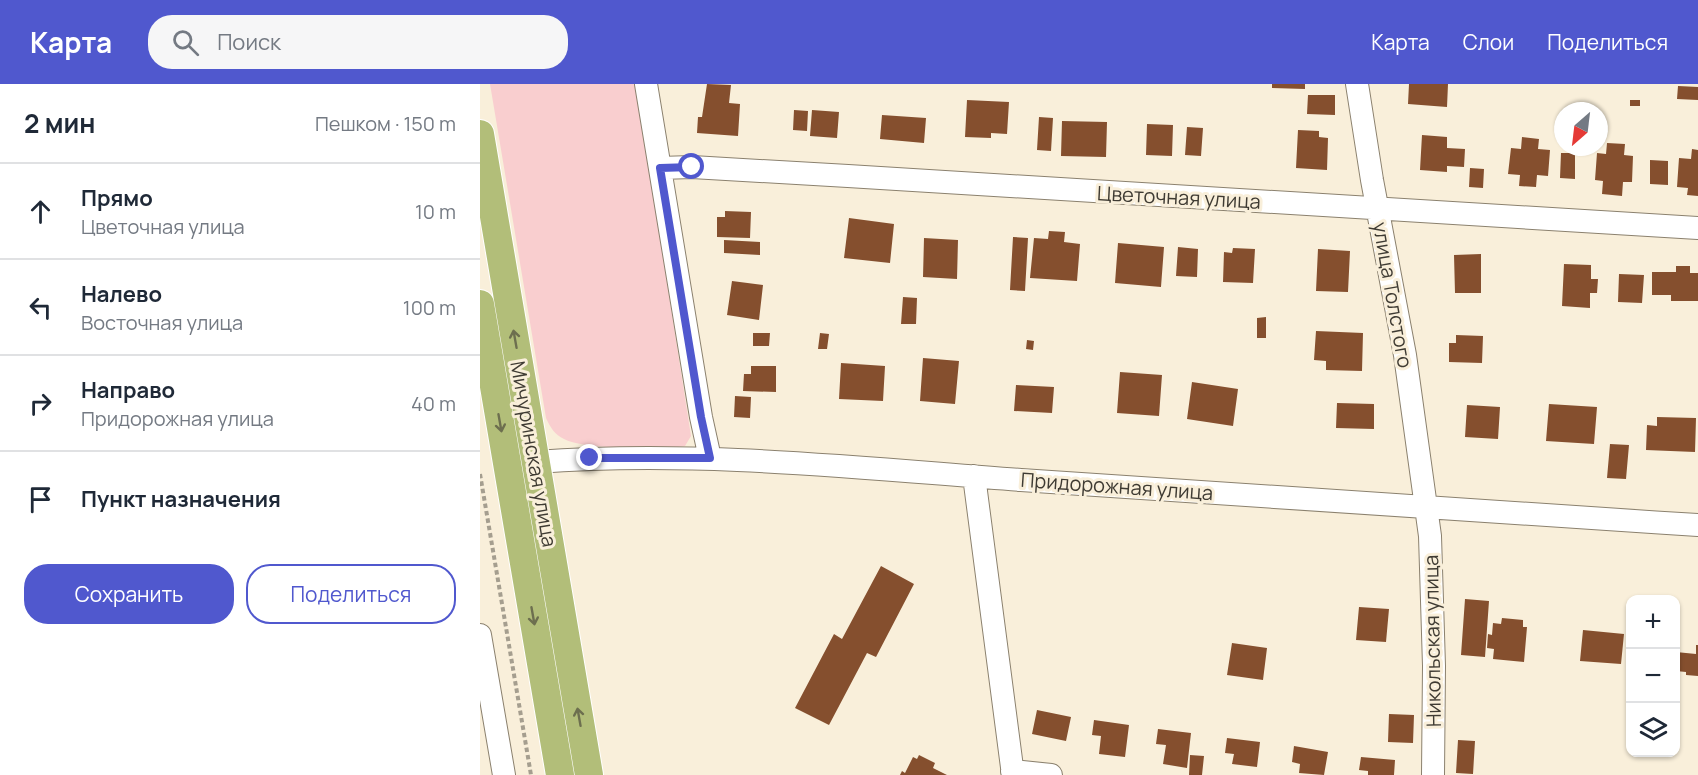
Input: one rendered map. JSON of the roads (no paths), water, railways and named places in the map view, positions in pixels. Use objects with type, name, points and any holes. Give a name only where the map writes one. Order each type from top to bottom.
[{"type":"main road","name":"Мичуринская улица","points":[[480,134],[589,775]]},
{"type":"main road","name":"Мичуринская улица","points":[[480,304],[560,775]]},
{"type":"street","points":[[646,84],[701,417],[710,458]]},
{"type":"street","name":"улица Толстого","points":[[1357,84],[1377,209],[1405,355],[1426,507]]},
{"type":"street","name":"Цветочная улица","points":[[660,168],[692,167],[1698,228]]},
{"type":"street","name":"Придорожная улица","points":[[536,462],[590,458],[710,458],[1698,525]]},
{"type":"street","points":[[974,476],[1012,773],[1051,775]]},
{"type":"street","name":"Никольская улица","points":[[1426,507],[1430,536],[1434,666],[1433,775]]},
{"type":"street","points":[[480,635],[504,775]]}]
